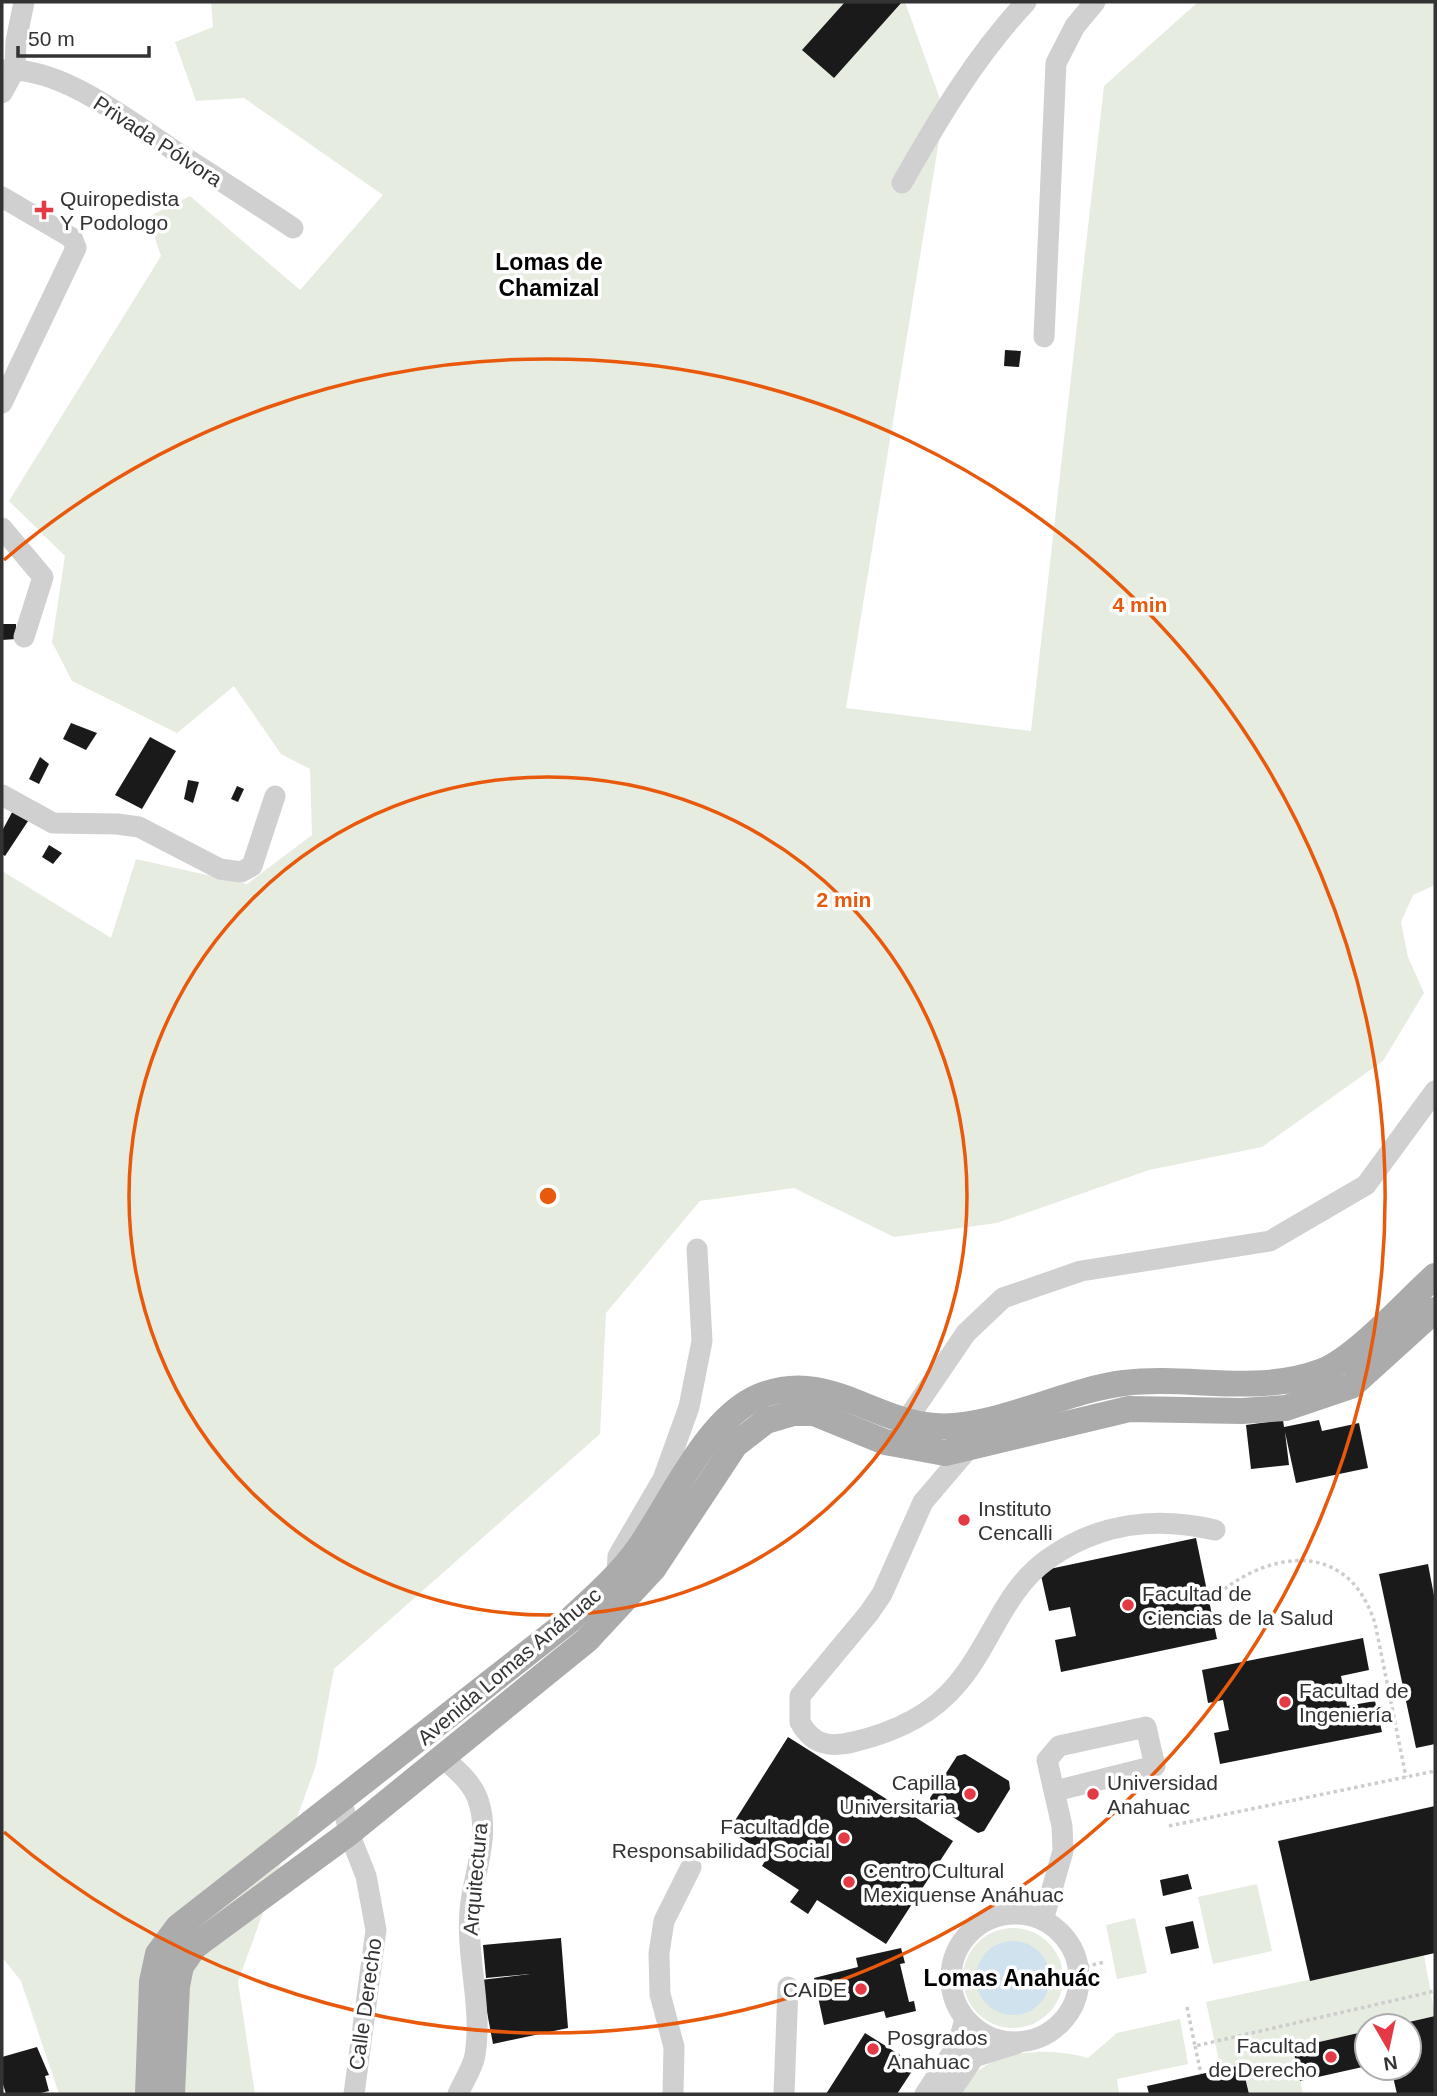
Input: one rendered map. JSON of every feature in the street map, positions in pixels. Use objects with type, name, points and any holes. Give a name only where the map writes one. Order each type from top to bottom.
[{"type":"main road","name":"Avenida Lomas Anáhuac","points":[[148,2094],[152,1982],[158,1954],[178,1927],[528,1657],[617,1575],[657,1521],[712,1433],[728,1416],[756,1398],[789,1387],[820,1388],[903,1434],[945,1453],[965,1437],[1100,1387],[1127,1383],[1241,1385],[1302,1378],[1338,1364],[1435,1276]]},
{"type":"main road","name":"Avenida Lomas Anáhuac","points":[[965,1437],[1129,1409],[1264,1410],[1309,1403],[1352,1386],[1435,1310]]},
{"type":"main road","name":"Avenida Lomas Anáhuac","points":[[172,2094],[181,1966],[195,1946],[349,1833],[569,1655],[627,1599],[677,1537],[727,1455],[754,1428],[780,1416],[803,1412],[903,1434]]},
{"type":"main road","points":[[134,2094],[139,2001],[145,1974],[158,1954]]},
{"type":"street","points":[[2,93],[24,2]]},
{"type":"street","points":[[902,183],[946,104],[988,44],[1026,2]]},
{"type":"street","points":[[1044,337],[1056,63],[1075,26],[1095,2]]},
{"type":"street","name":"Privada Pólvora","points":[[6,68],[59,81],[98,101],[293,228]]},
{"type":"street","points":[[2,197],[72,238],[76,248],[2,402]]},
{"type":"street","points":[[2,528],[43,577],[24,637]]},
{"type":"street","points":[[2,795],[53,823],[139,827],[220,869],[242,872],[252,866],[275,796]]},
{"type":"street","points":[[903,1434],[966,1333],[1003,1298],[1081,1271],[1270,1241],[1366,1185],[1435,1091]]},
{"type":"street","points":[[617,1575],[618,1556],[663,1479],[689,1407],[702,1341],[697,1249]]},
{"type":"street","points":[[965,1437],[923,1502],[882,1594],[800,1696],[800,1722],[818,1742],[835,1746],[877,1737],[907,1723],[939,1702],[959,1682],[1012,1593],[1028,1576],[1064,1548],[1106,1530],[1138,1524],[1171,1522],[1215,1530]]},
{"type":"street","points":[[1043,1920],[1063,1851],[1055,1791],[1047,1760],[1059,1746],[1146,1727],[1155,1766],[1055,1791]]},
{"type":"street","name":"Arquitectura","points":[[443,1758],[471,1786],[479,1802],[483,1823],[470,1910],[472,1980],[478,2026],[475,2059],[458,2094]]},
{"type":"street","name":"Calle Derecho","points":[[342,1800],[349,1833],[366,1876],[376,1930],[354,2094]]},
{"type":"street","points":[[673,2094],[674,2047],[660,1994],[660,1953],[664,1921],[691,1867]]},
{"type":"street","points":[[949,2094],[974,2057],[1038,2038],[1066,2017],[1074,2003],[1079,1968],[1066,1941],[1043,1920],[1022,1914],[1000,1915],[980,1924],[964,1938],[953,1958],[950,1979],[954,2001],[965,2019],[981,2033],[1000,2041],[1021,2042]]},
{"type":"street","points":[[784,2094],[788,1987]]},
{"type":"street","points":[[925,2094],[958,2045],[965,2019]]},
{"type":"path","points":[[1209,1602],[1236,1579],[1278,1563],[1323,1565],[1345,1577],[1367,1601],[1375,1623],[1406,1777]]},
{"type":"path","points":[[1169,1826],[1435,1771]]},
{"type":"path","points":[[1079,1968],[1105,1962]]},
{"type":"path","points":[[1195,2046],[1435,1991]]},
{"type":"path","points":[[1186,2007],[1201,2074]]},
{"type":"shaded area","points":[[211,2],[905,2],[944,110],[846,708],[1031,731],[1104,86],[1198,2],[1435,2],[1435,885],[1413,895],[1401,922],[1408,957],[1424,993],[1383,1061],[1262,1147],[1149,1170],[997,1223],[894,1237],[794,1188],[700,1201],[606,1313],[600,1434],[334,1669],[316,1765],[238,1982],[255,2094],[59,2094],[21,1981],[2,1957],[2,871],[111,938],[136,859],[247,884],[312,835],[310,769],[281,754],[234,686],[177,733],[72,681],[52,642],[65,556],[9,501],[161,256],[148,217],[190,196],[300,290],[383,195],[244,98],[196,101],[175,42],[213,27]]},
{"type":"shaded area","points":[[1257,1884],[1272,1951],[1213,1964],[1198,1897]]},
{"type":"shaded area","points":[[1135,1918],[1147,1973],[1117,1979],[1106,1925]]},
{"type":"shaded area","points":[[1013,1928],[1041,1936],[1055,1950],[1063,1978],[1055,2006],[1041,2020],[1013,2028],[985,2020],[971,2006],[963,1978],[971,1950],[985,1936]]},
{"type":"shaded area","points":[[1424,1955],[1435,2016],[1423,2019],[1423,2012],[1353,2012],[1353,2034],[1293,2048],[1303,2094],[1249,2094],[1242,2065],[1221,2070],[1206,2002]]},
{"type":"shaded area","points":[[1180,2019],[1188,2064],[1117,2079],[1119,2094],[956,2094],[968,2079],[998,2060],[1033,2052],[1088,2058],[1117,2033]]},
{"type":"water","points":[[1013,1941],[1027,1944],[1039,1952],[1047,1964],[1050,1978],[1047,1992],[1039,2004],[1027,2012],[1013,2015],[999,2012],[987,2004],[979,1992],[976,1978],[979,1964],[987,1952],[999,1944]]},
{"type":"building","points":[[845,2],[902,2],[834,78],[802,50]]},
{"type":"building","points":[[1005,350],[1021,351],[1019,367],[1004,366]]},
{"type":"building","points":[[2,624],[16,624],[16,639],[2,640]]},
{"type":"building","points":[[71,723],[97,733],[86,750],[63,739]]},
{"type":"building","points":[[150,737],[176,751],[142,809],[115,795]]},
{"type":"building","points":[[40,757],[49,764],[39,784],[29,779]]},
{"type":"building","points":[[188,780],[199,782],[193,803],[184,799]]},
{"type":"building","points":[[237,786],[244,789],[238,802],[231,799]]},
{"type":"building","points":[[17,803],[34,812],[5,856],[2,854],[2,831]]},
{"type":"building","points":[[49,845],[62,853],[53,864],[42,857]]},
{"type":"building","points":[[1283,1420],[1284,1427],[1319,1420],[1322,1431],[1359,1423],[1368,1468],[1296,1483],[1285,1432],[1289,1465],[1251,1469],[1246,1425]]},
{"type":"building","name":"Facultad de Ciencias de la Salud","points":[[1196,1538],[1217,1639],[1061,1672],[1055,1640],[1076,1636],[1070,1607],[1049,1611],[1040,1571]]},
{"type":"building","points":[[1428,1564],[1435,1601],[1435,1744],[1416,1748],[1379,1574]]},
{"type":"building","name":"Facultad de Ingeniería","points":[[1363,1638],[1369,1670],[1341,1676],[1347,1706],[1375,1701],[1382,1732],[1220,1764],[1214,1733],[1229,1730],[1223,1700],[1208,1703],[1202,1670]]},
{"type":"building","name":"Facultad de Responsabilidad Social","points":[[788,1737],[953,1841],[886,1944],[817,1900],[808,1914],[790,1902],[799,1890],[762,1866],[768,1856],[729,1830]]},
{"type":"building","name":"Capilla Universitaria","points":[[965,1754],[1009,1781],[1010,1789],[984,1831],[978,1833],[932,1804],[930,1798],[957,1756]]},
{"type":"building","points":[[1435,1806],[1435,1953],[1310,1981],[1278,1841]]},
{"type":"building","points":[[1188,1874],[1192,1889],[1163,1896],[1160,1880]]},
{"type":"building","points":[[1193,1921],[1199,1948],[1171,1954],[1165,1927]]},
{"type":"building","points":[[561,1938],[568,2028],[493,2044],[481,1980],[530,1974],[486,1978],[483,1945]]},
{"type":"building","name":"CAIDE","points":[[901,1948],[905,1963],[900,1964],[909,2002],[914,2001],[916,2011],[886,2018],[884,2011],[824,2025],[814,1978],[858,1967],[856,1958]]},
{"type":"building","points":[[1435,2016],[1435,2094],[1397,2094],[1394,2082],[1423,2082],[1423,2019]]},
{"type":"building","name":"Posgrados Anahuac","points":[[865,2033],[916,2065],[897,2094],[826,2094]]},
{"type":"building","name":"Facultad de Derecho","points":[[1353,2034],[1353,2069],[1300,2081],[1293,2048]]},
{"type":"building","points":[[37,2047],[49,2075],[45,2076],[49,2091],[37,2094],[6,2094],[2,2081],[2,2057]]},
{"type":"building","points":[[1242,2065],[1249,2094],[1149,2094],[1147,2086]]},
{"type":"place","name":"Quiropedista Y Podologo","points":[[44,210]]},
{"type":"place","name":"Instituto Cencalli","points":[[964,1520]]},
{"type":"place","name":"Facultad de Ciencias de la Salud","points":[[1128,1605]]},
{"type":"place","name":"Facultad de Ingeniería","points":[[1285,1702]]},
{"type":"place","name":"Capilla Universitaria","points":[[970,1794]]},
{"type":"place","name":"Universidad Anahuac","points":[[1093,1794]]},
{"type":"place","name":"Facultad de Responsabilidad Social","points":[[844,1838]]},
{"type":"place","name":"Centro Cultural Mexiquense Anáhuac","points":[[849,1882]]},
{"type":"place","name":"CAIDE","points":[[861,1989]]},
{"type":"place","name":"Posgrados Anahuac","points":[[873,2049]]},
{"type":"place","name":"Facultad de Derecho","points":[[1331,2057]]},
{"type":"district","name":"Lomas de Chamizal","points":[[549,275]]},
{"type":"district","name":"Lomas Anahuác","points":[[1012,1978]]}]
